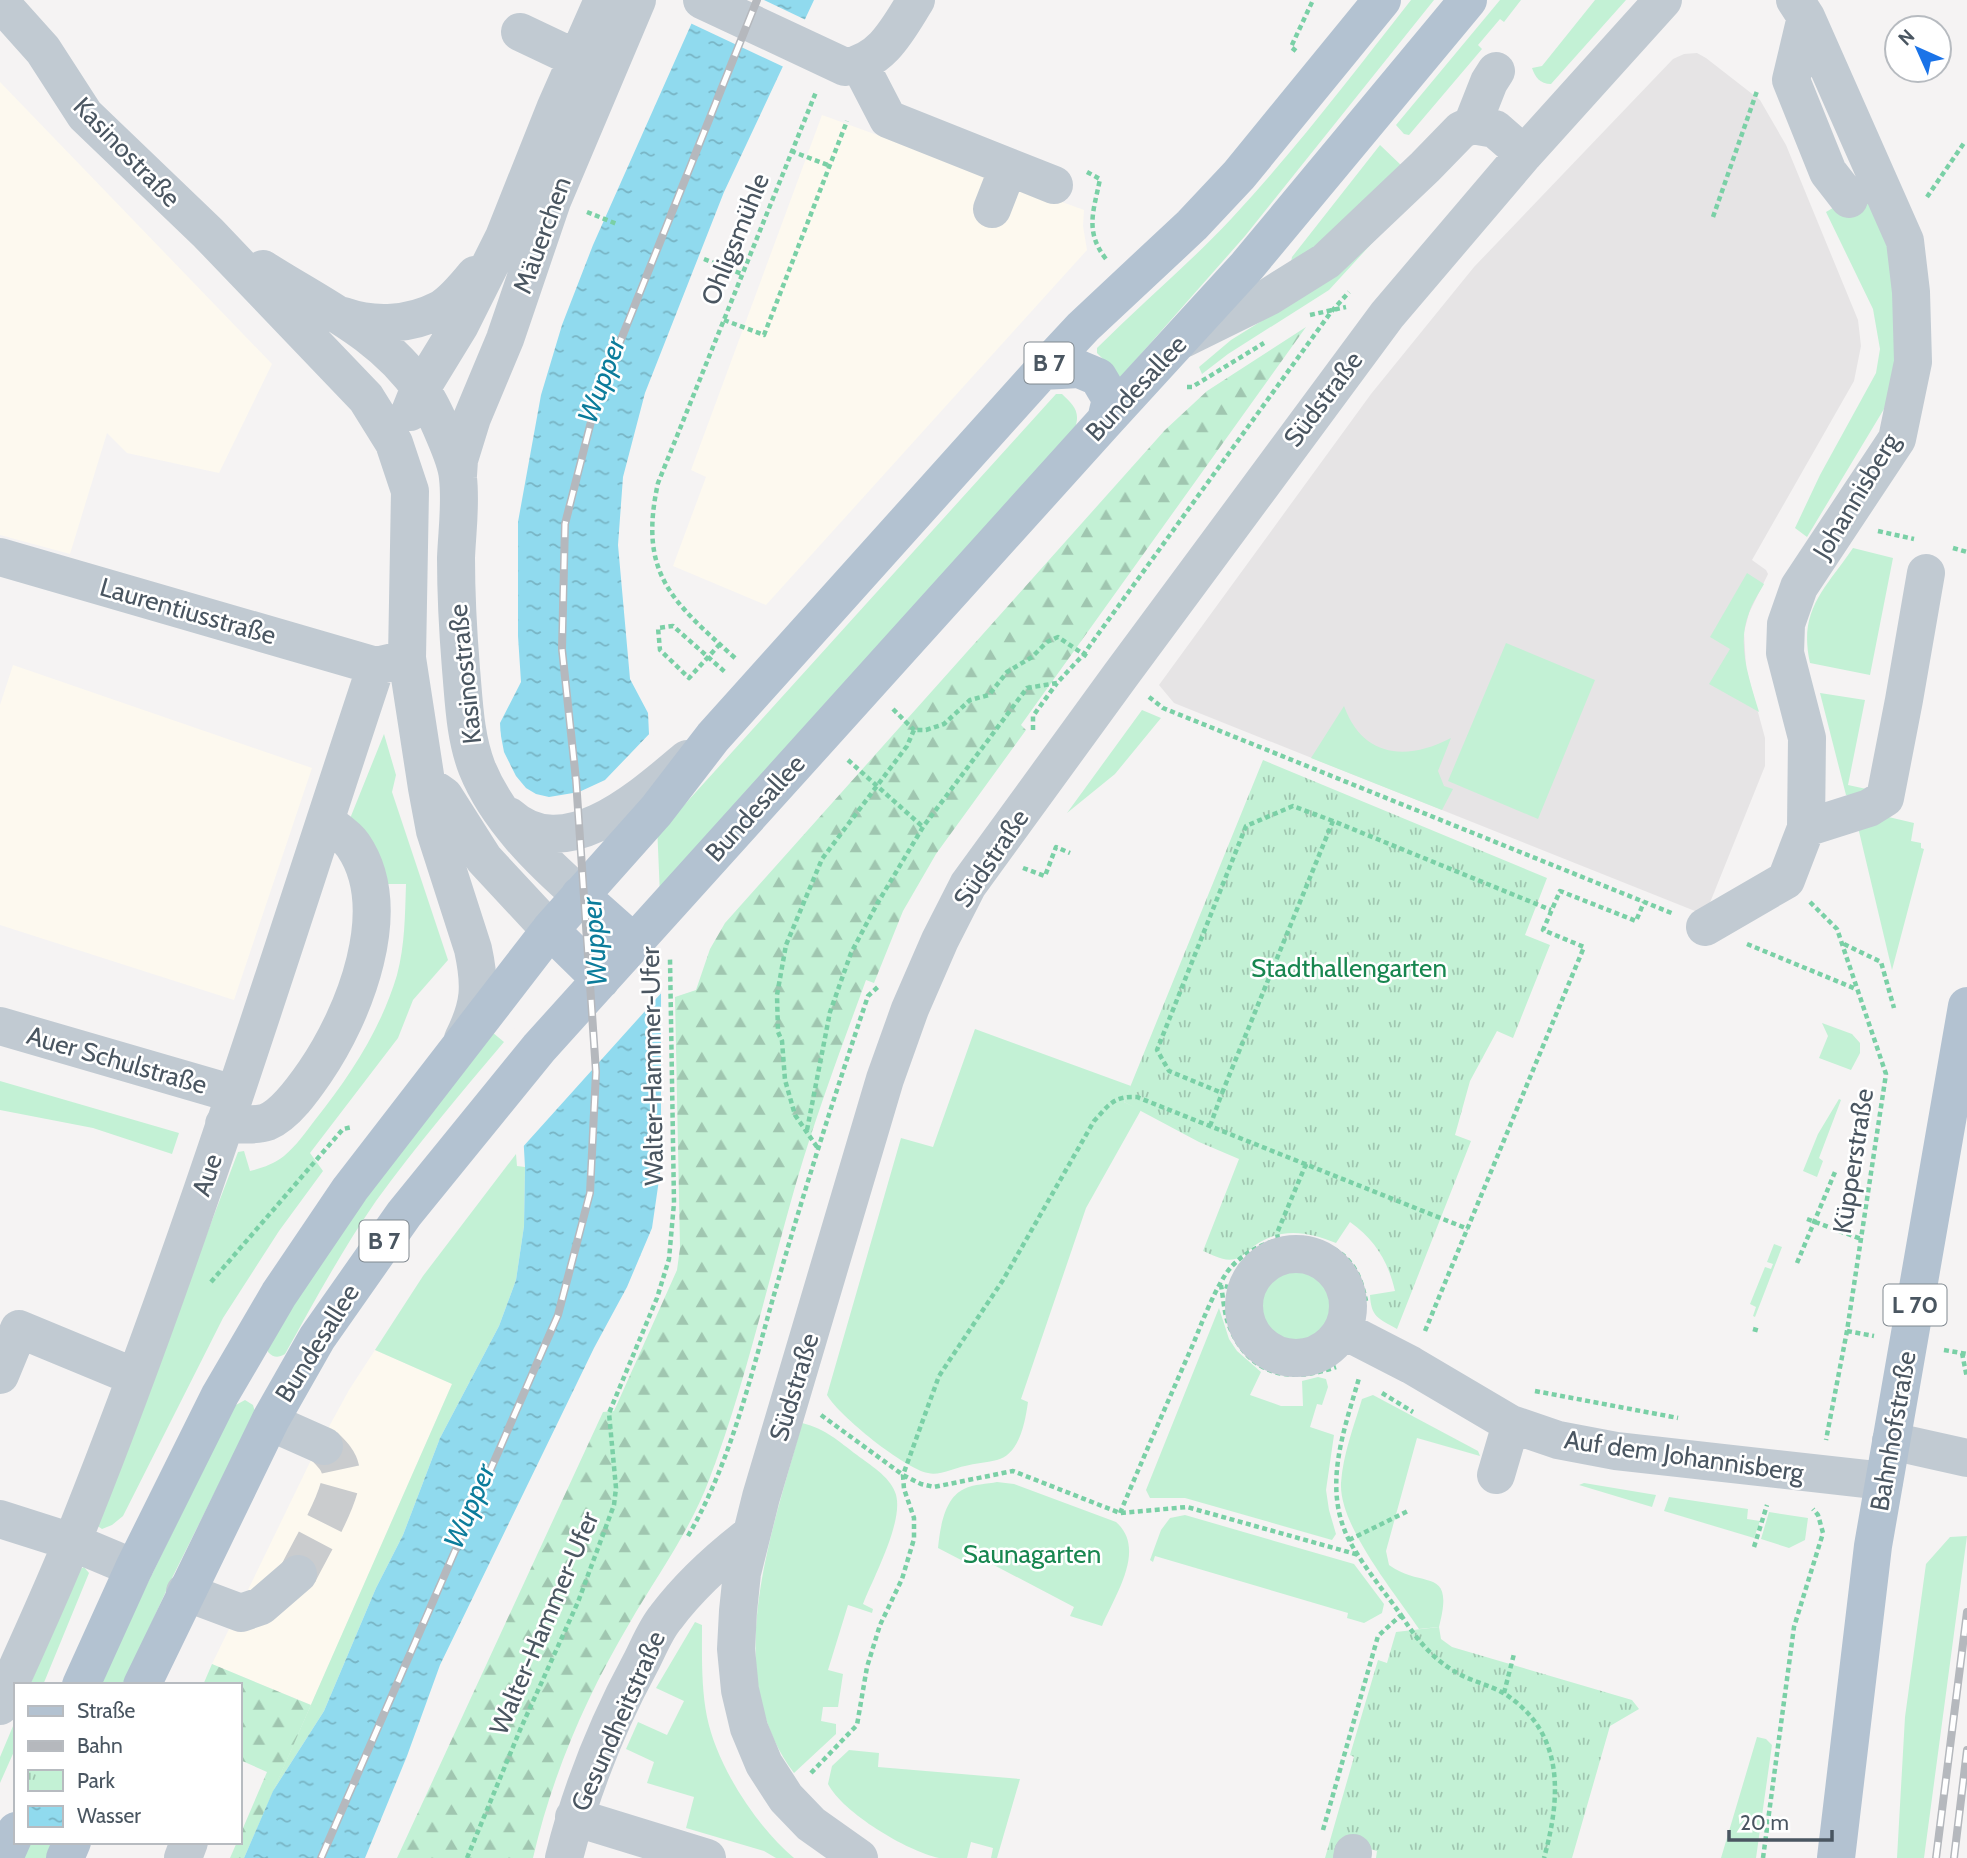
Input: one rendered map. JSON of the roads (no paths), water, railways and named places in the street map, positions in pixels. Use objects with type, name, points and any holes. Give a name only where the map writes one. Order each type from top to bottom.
[{"type":"main road","name":"Bundesallee","points":[[143,1683],[270,1420],[317,1338],[404,1214],[515,1076],[1247,267],[1468,0]]},
{"type":"main road","name":"B 7","points":[[82,1683],[134,1568],[220,1395],[292,1275],[350,1189],[404,1116],[656,798],[1083,327],[1202,215],[1265,144],[1373,5]]},
{"type":"main road","points":[[1042,371],[1079,369],[1098,377],[1116,409]]},
{"type":"main road","points":[[580,895],[634,943]]},
{"type":"main road","points":[[550,930],[601,980]]},
{"type":"main road","name":"Bahnhofstraße","points":[[1836,1858],[1873,1546],[1967,1006]]},
{"type":"main road","points":[[220,1395],[244,1376],[256,1376],[266,1380],[273,1388],[275,1400],[270,1420]]},
{"type":"main road","points":[[4,1858],[14,1836]]},
{"type":"street","name":"Mäuerchen","points":[[422,409],[504,237],[603,0]]},
{"type":"street","name":"Mäuerchen","points":[[458,475],[459,460],[472,418],[491,376],[552,201],[637,0]]},
{"type":"street","points":[[702,0],[840,62],[888,119],[1054,185]]},
{"type":"street","points":[[840,62],[888,41],[916,0]]},
{"type":"street","name":"Südstraße","points":[[859,1858],[811,1824],[786,1798],[764,1764],[749,1728],[740,1690],[736,1649],[738,1611],[750,1535],[885,1079],[940,940],[968,885],[1119,676],[1387,315],[1524,154],[1663,0]]},
{"type":"street","name":"Kasinostraße","points":[[0,2],[43,50],[85,115],[208,233],[366,397],[394,443],[410,491],[392,662],[427,788],[435,831],[478,969],[478,1000],[474,1017],[461,1044]]},
{"type":"street","points":[[1801,9],[1791,80],[1828,173],[1849,200],[1842,160],[1811,83],[1823,56]]},
{"type":"street","name":"Johannisberg","points":[[1705,927],[1786,880],[1806,828],[1807,738],[1785,653],[1786,624],[1799,587],[1897,439],[1913,362],[1912,292],[1905,241],[1801,9]]},
{"type":"street","points":[[520,32],[577,59]]},
{"type":"street","points":[[1472,125],[1496,71]]},
{"type":"street","points":[[1183,339],[1270,296],[1315,269],[1362,228],[1461,130],[1472,125],[1495,129],[1524,154]]},
{"type":"street","points":[[992,209],[1008,168]]},
{"type":"street","name":"Kasinostraße","points":[[208,233],[303,295],[343,316],[399,363],[458,475],[457,612],[466,722],[478,769],[500,808],[548,865],[580,895]]},
{"type":"street","name":"Mäuerchen","points":[[343,316],[366,322],[409,321],[442,309],[468,284],[504,237]]},
{"type":"street","points":[[410,491],[422,409],[469,399],[491,376]]},
{"type":"street","name":"Kasinostraße","points":[[366,397],[389,412],[422,409]]},
{"type":"street","name":"Laurentiusstraße","points":[[0,557],[392,662]]},
{"type":"street","points":[[1806,828],[1870,808],[1885,798],[1938,560]]},
{"type":"street","name":"Aue","points":[[0,1706],[72,1542],[135,1377],[229,1109],[325,821],[392,662]]},
{"type":"street","points":[[427,788],[444,796],[484,859],[550,930]]},
{"type":"street","points":[[500,808],[521,827],[538,834],[556,834],[607,820],[656,798]]},
{"type":"street","name":"Auer Schulstraße","points":[[0,1026],[267,1122],[296,1099],[325,1058],[359,986],[370,941],[371,916],[362,862],[353,843],[325,821]]},
{"type":"street","points":[[1280,1247],[1315,1257],[1331,1266],[1341,1280],[1348,1296],[1348,1313],[1362,1353],[1332,1344],[1318,1354],[1302,1359],[1269,1351],[1256,1340],[1247,1325],[1244,1309],[1233,1288],[1260,1270],[1280,1247]]},
{"type":"street","points":[[0,1375],[19,1329],[135,1377]]},
{"type":"street","name":"Auf dem Johannisberg","points":[[1362,1353],[1411,1365],[1511,1424],[1558,1440],[1616,1451],[1884,1480]]},
{"type":"street","points":[[270,1420],[324,1446]]},
{"type":"street","points":[[1496,1475],[1511,1424]]},
{"type":"street","points":[[1891,1441],[1967,1458]]},
{"type":"street","points":[[1,1521],[72,1542],[134,1568]]},
{"type":"street","name":"Gesundheitstraße","points":[[564,1858],[574,1817],[594,1764],[623,1696],[664,1618],[712,1565],[750,1535]]},
{"type":"street","points":[[185,1592],[242,1613],[261,1606],[298,1574]]},
{"type":"street","points":[[574,1817],[707,1858]]},
{"type":"water","name":"Wupper","points":[[702,0],[814,0],[724,192],[645,393],[623,477],[618,545],[630,679],[648,713],[661,990],[661,1166],[652,1228],[627,1287],[594,1348],[440,1665],[407,1756],[365,1858],[244,1858],[273,1791],[324,1711],[376,1588],[403,1535],[440,1438],[499,1326],[516,1280],[524,1226],[525,1167],[500,723],[521,682],[518,636],[518,522],[541,395],[562,325],[593,245]]},
{"type":"tunnel","points":[[298,1574],[331,1509],[340,1483],[339,1465],[324,1446]]},
{"type":"railway","points":[[321,1858],[558,1315],[590,1193],[596,1072],[576,780],[562,649],[565,524],[596,402],[757,0]]},
{"type":"railway","points":[[1936,1858],[1967,1612]]},
{"type":"railway","points":[[1954,1858],[1967,1750]]},
{"type":"park label","name":"Stadthallengarten","points":[[1349,968]]},
{"type":"park label","name":"Saunagarten","points":[[1032,1554]]}]
